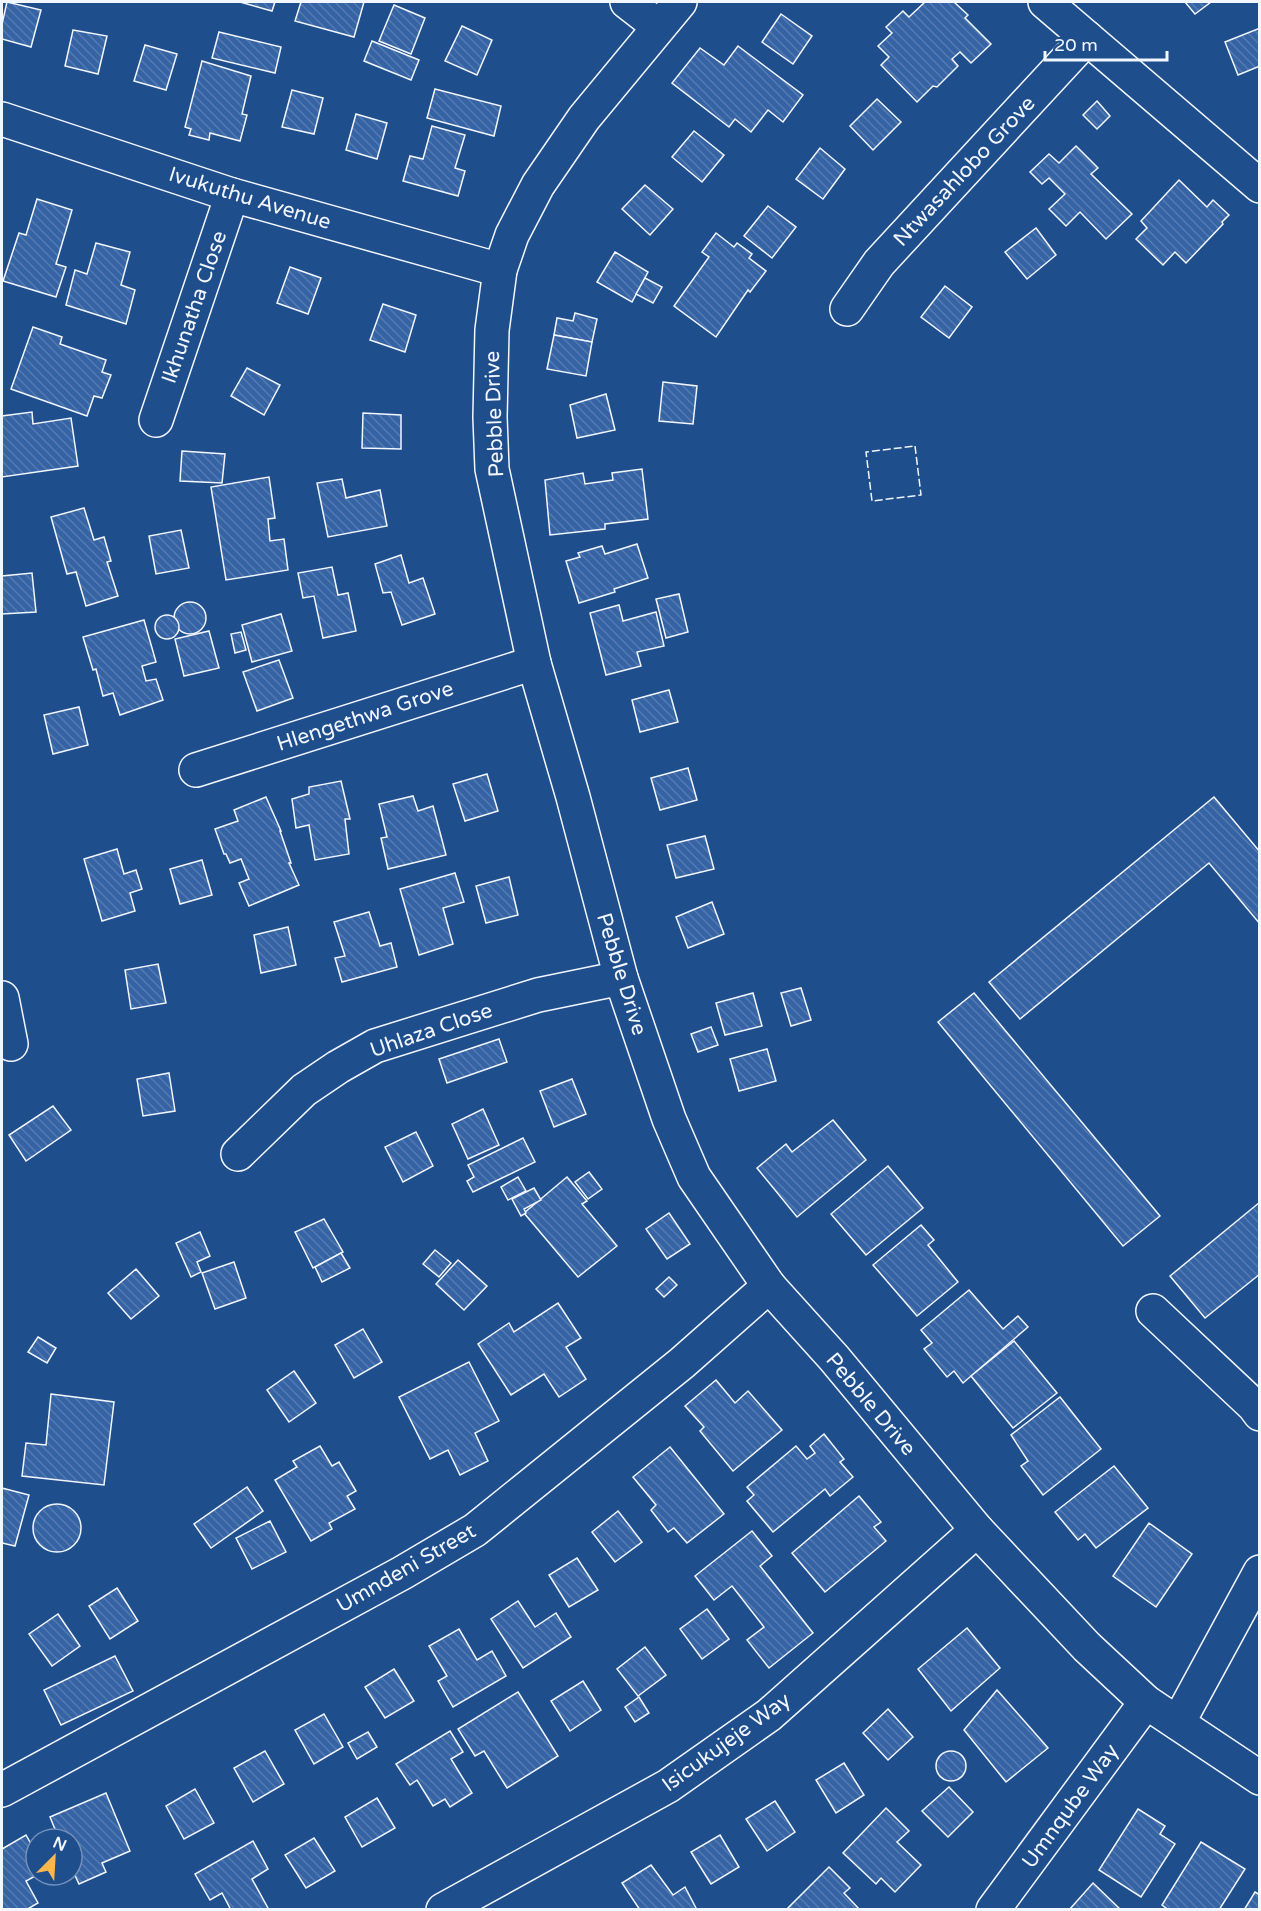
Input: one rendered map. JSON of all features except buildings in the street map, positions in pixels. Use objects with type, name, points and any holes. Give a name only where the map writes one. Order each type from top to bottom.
[{"type":"street","points":[[627,2],[658,26]]},
{"type":"street","name":"Pebble Drive","points":[[680,2],[584,118],[538,185],[512,235],[500,270],[492,330],[490,417],[492,470],[534,663],[573,797],[621,978],[669,1119],[694,1177],[769,1286],[834,1358],[977,1530],[1087,1647],[1146,1702],[1260,1778]]},
{"type":"street","points":[[1045,2],[1260,186]]},
{"type":"street","name":"Ntwasahlobo Grove","points":[[847,309],[879,263],[1087,38]]},
{"type":"street","name":"Ivukuthu Avenue","points":[[2,119],[232,195],[500,270]]},
{"type":"street","name":"Ikhunatha Close","points":[[156,420],[232,195]]},
{"type":"street","name":"Hlengethwa Grove","points":[[196,770],[534,663]]},
{"type":"street","name":"Uhlaza Close","points":[[238,1154],[304,1090],[375,1046],[538,995],[621,978]]},
{"type":"street","points":[[2,998],[11,1044]]},
{"type":"street","name":"Umndeni Street","points":[[2,1790],[392,1578],[475,1530],[682,1363],[769,1286]]},
{"type":"street","points":[[1153,1311],[1260,1414]]},
{"type":"street","name":"Isicukujeje Way","points":[[443,1910],[668,1786],[769,1715],[977,1530]]},
{"type":"street","points":[[1178,1723],[1260,1572]]},
{"type":"street","name":"Umnqube Way","points":[[993,1910],[1146,1702]]},
{"type":"fence","points":[[915,446],[921,495],[872,501],[866,452],[915,446]]}]
